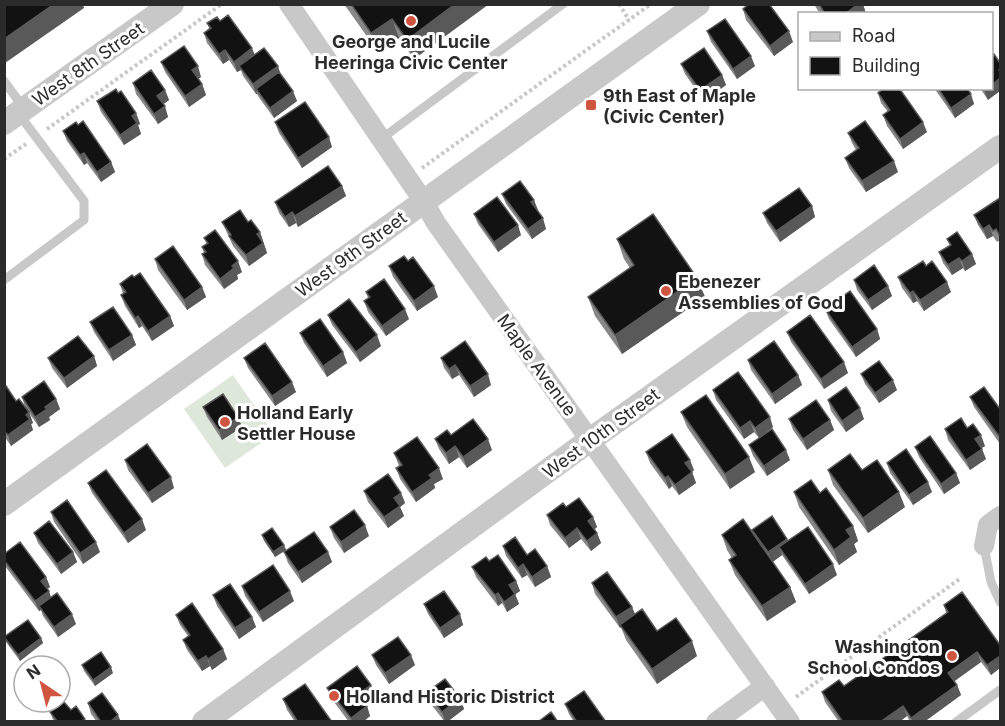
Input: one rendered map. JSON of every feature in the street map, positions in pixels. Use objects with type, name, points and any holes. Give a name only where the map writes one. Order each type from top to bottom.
[{"type":"street","name":"Maple Avenue","points":[[289,4],[424,201],[436,223],[785,714]]},
{"type":"street","name":"West 8th Street","points":[[16,115],[171,5]]},
{"type":"street","name":"West 9th Street","points":[[4,504],[692,6]]},
{"type":"street","name":"West 10th Street","points":[[204,722],[591,440],[1000,147]]},
{"type":"street","points":[[984,546],[988,525],[1000,516]]},
{"type":"street","points":[[716,722],[765,686]]},
{"type":"lane","points":[[381,139],[563,4]]},
{"type":"lane","points":[[4,81],[16,115],[36,137],[84,201],[84,220],[4,280]]},
{"type":"lane","points":[[984,546],[991,582],[1000,602]]},
{"type":"lane","points":[[957,722],[1000,690]]},
{"type":"path","points":[[4,159],[222,4]]},
{"type":"path","points":[[619,4],[629,20]]},
{"type":"path","points":[[424,167],[651,4]]},
{"type":"path","points":[[785,714],[962,578]]},
{"type":"green space","points":[[233,375],[274,434],[225,468],[184,409]]},
{"type":"building","points":[[4,4],[54,4],[4,39]]},
{"type":"building","points":[[351,4],[455,4],[407,40],[392,19],[371,33]]},
{"type":"building","points":[[749,4],[769,4],[789,31],[770,46],[743,9]]},
{"type":"building","points":[[819,4],[858,4],[848,12],[824,12]]},
{"type":"building","points":[[228,15],[252,48],[234,62],[225,50],[219,54],[204,33],[211,28],[207,23],[217,17],[220,21]]},
{"type":"building","points":[[725,19],[751,56],[733,69],[707,31]]},
{"type":"building","points":[[184,46],[198,66],[192,70],[202,84],[185,96],[161,62]]},
{"type":"building","points":[[264,48],[278,66],[253,84],[239,66]]},
{"type":"building","points":[[704,48],[722,75],[700,90],[681,64]]},
{"type":"building","points":[[994,54],[1000,63],[1000,78],[993,84]]},
{"type":"building","points":[[151,70],[165,90],[157,96],[165,106],[154,114],[133,83]]},
{"type":"building","points":[[279,72],[293,91],[270,108],[256,89]]},
{"type":"building","points":[[116,89],[118,93],[121,91],[136,113],[132,116],[137,123],[120,135],[97,101]]},
{"type":"building","points":[[882,90],[900,90],[923,122],[900,139],[883,115],[890,110],[878,93]]},
{"type":"building","points":[[939,90],[968,90],[971,94],[951,108]]},
{"type":"building","points":[[305,102],[329,137],[298,158],[275,122]]},
{"type":"building","points":[[83,121],[111,162],[97,172],[84,153],[80,155],[63,131],[76,122],[78,125]]},
{"type":"building","points":[[865,121],[894,161],[862,181],[845,158],[859,148],[848,133]]},
{"type":"building","points":[[328,166],[342,186],[295,216],[292,212],[285,217],[275,202]]},
{"type":"building","points":[[520,181],[534,200],[531,202],[543,218],[528,229],[502,194]]},
{"type":"building","points":[[799,188],[812,206],[776,231],[763,213]]},
{"type":"building","points":[[497,197],[518,225],[494,242],[474,214]]},
{"type":"building","points":[[1000,198],[1000,236],[996,229],[993,231],[989,225],[983,229],[974,215]]},
{"type":"building","points":[[240,210],[248,222],[251,220],[260,232],[257,234],[263,243],[246,255],[229,236],[231,235],[222,222]]},
{"type":"building","name":"Ebenezer Assemblies of God","points":[[653,214],[697,278],[615,335],[588,297],[634,265],[617,239]]},
{"type":"building","points":[[215,230],[238,261],[232,266],[234,268],[220,279],[202,254],[206,252],[202,247],[208,243],[204,238]]},
{"type":"building","points":[[957,232],[972,254],[962,261],[959,258],[948,265],[939,252],[951,245],[947,239]]},
{"type":"building","points":[[173,246],[202,287],[184,300],[155,259]]},
{"type":"building","points":[[404,256],[408,261],[413,257],[434,286],[414,301],[389,266]]},
{"type":"building","points":[[923,261],[926,266],[932,261],[947,282],[920,300],[913,291],[910,293],[898,277]]},
{"type":"building","points":[[874,265],[888,286],[868,300],[854,280]]},
{"type":"building","points":[[140,273],[170,316],[148,331],[138,316],[135,318],[121,295],[126,292],[120,284],[132,275],[134,277]]},
{"type":"building","points":[[384,279],[405,309],[382,326],[364,301],[370,297],[366,292]]},
{"type":"building","points":[[850,291],[877,329],[852,347],[825,309]]},
{"type":"building","points":[[349,299],[377,335],[356,352],[328,315]]},
{"type":"building","points":[[113,307],[132,335],[109,350],[90,322]]},
{"type":"building","points":[[810,315],[844,362],[821,379],[787,332]]},
{"type":"building","points":[[320,319],[343,352],[323,366],[300,333]]},
{"type":"building","points":[[78,336],[94,356],[64,378],[48,358]]},
{"type":"building","points":[[465,341],[488,374],[470,386],[455,365],[449,369],[441,358]]},
{"type":"building","points":[[774,341],[798,375],[772,394],[748,360]]},
{"type":"building","points":[[265,343],[292,382],[272,396],[244,358]]},
{"type":"building","points":[[879,361],[893,380],[875,393],[861,374]]},
{"type":"building","points":[[738,372],[770,417],[755,428],[750,421],[740,428],[713,390]]},
{"type":"building","points":[[44,381],[56,399],[35,417],[22,397]]},
{"type":"building","points":[[6,386],[16,401],[19,399],[29,412],[26,415],[30,419],[8,435],[4,431],[4,387]]},
{"type":"building","points":[[846,387],[860,408],[842,421],[828,400]]},
{"type":"building","points":[[984,387],[1000,409],[999,436],[970,397]]},
{"type":"building","points":[[223,394],[238,417],[219,430],[203,407]]},
{"type":"building","points":[[706,395],[749,457],[725,474],[681,412]]},
{"type":"building","points":[[816,400],[830,420],[803,439],[789,419]]},
{"type":"building","points":[[961,418],[967,428],[973,424],[981,435],[975,439],[982,449],[966,460],[945,429]]},
{"type":"building","points":[[473,419],[488,439],[463,457],[455,446],[446,453],[435,439],[447,430],[451,435]]},
{"type":"building","points":[[772,429],[786,450],[764,466],[749,445]]},
{"type":"building","points":[[672,434],[690,460],[685,463],[692,472],[675,485],[668,476],[665,478],[646,452]]},
{"type":"building","points":[[930,436],[956,473],[941,484],[915,447]]},
{"type":"building","points":[[417,437],[439,468],[429,475],[432,478],[412,492],[396,468],[402,465],[394,453]]},
{"type":"building","points":[[147,444],[171,477],[148,493],[125,460]]},
{"type":"building","points":[[906,449],[928,482],[909,495],[887,463]]},
{"type":"building","points":[[850,454],[862,470],[877,460],[899,492],[863,518],[828,470]]},
{"type":"building","points":[[106,470],[142,519],[124,533],[88,483]]},
{"type":"building","points":[[388,474],[401,493],[394,498],[400,506],[384,517],[364,491]]},
{"type":"building","points":[[811,480],[820,493],[826,488],[853,526],[846,530],[851,537],[834,550],[794,492]]},
{"type":"building","points":[[579,498],[593,517],[588,521],[597,533],[587,541],[577,528],[565,538],[547,515],[563,503],[566,507]]},
{"type":"building","points":[[67,500],[96,542],[80,553],[51,512]]},
{"type":"building","points":[[354,510],[365,525],[341,542],[330,527]]},
{"type":"building","points":[[772,516],[787,539],[768,552],[752,530]]},
{"type":"building","points":[[743,519],[790,587],[762,606],[729,560],[736,555],[722,535]]},
{"type":"building","points":[[49,521],[73,552],[57,564],[34,533]]},
{"type":"building","points":[[808,527],[833,564],[805,584],[779,547]]},
{"type":"building","points":[[272,528],[284,545],[273,552],[262,535]]},
{"type":"building","points":[[314,532],[328,552],[298,572],[284,552]]},
{"type":"building","points":[[515,537],[527,555],[535,549],[547,566],[532,577],[523,564],[518,568],[503,546]]},
{"type":"building","points":[[20,542],[46,577],[41,581],[49,591],[35,601],[4,560],[4,554]]},
{"type":"building","points":[[498,555],[516,581],[509,585],[515,594],[504,602],[498,593],[495,595],[472,567],[486,557],[489,561]]},
{"type":"building","points":[[273,565],[290,591],[259,612],[242,586]]},
{"type":"building","points":[[607,572],[632,607],[616,617],[592,583]]},
{"type":"building","points":[[230,584],[252,617],[235,628],[213,595]]},
{"type":"building","points":[[444,591],[460,614],[440,628],[424,604]]},
{"type":"building","name":"Washington School Condos","points":[[962,592],[1000,645],[1000,656],[987,665],[977,652],[948,673],[957,685],[911,718],[903,706],[880,722],[843,722],[822,692],[839,680],[844,686],[948,612],[944,605]]},
{"type":"building","points":[[57,593],[72,614],[54,627],[39,606]]},
{"type":"building","points":[[192,603],[223,649],[208,659],[206,656],[198,661],[183,640],[190,635],[176,615]]},
{"type":"building","points":[[642,609],[657,631],[676,618],[692,641],[652,669],[620,625]]},
{"type":"building","points":[[28,620],[41,638],[17,654],[4,637]]},
{"type":"building","points":[[398,637],[411,655],[385,673],[372,655]]},
{"type":"building","points":[[101,652],[111,667],[93,680],[82,665]]},
{"type":"building","points":[[357,666],[371,685],[358,694],[367,706],[351,718],[327,688]]},
{"type":"building","points":[[445,679],[460,698],[442,712],[427,692]]},
{"type":"building","points":[[305,684],[332,722],[298,722],[283,699]]},
{"type":"building","points":[[584,691],[606,722],[577,722],[565,704]]},
{"type":"building","points":[[102,693],[118,715],[110,722],[101,722],[88,703]]},
{"type":"building","points":[[76,706],[85,719],[81,722],[57,721],[52,714],[72,714],[72,709]]},
{"type":"building","points":[[551,712],[558,722],[538,722]]},
{"type":"place","name":"George and Lucile Heeringa Civic Center","points":[[411,21]]},
{"type":"place","name":"9th East of Maple (Civic Center)","points":[[591,105]]},
{"type":"place","name":"Ebenezer Assemblies of God","points":[[666,291]]},
{"type":"place","name":"Holland Early Settler House","points":[[225,422]]},
{"type":"place","name":"Washington School Condos","points":[[952,656]]},
{"type":"place","name":"Holland Historic District","points":[[334,696]]}]
